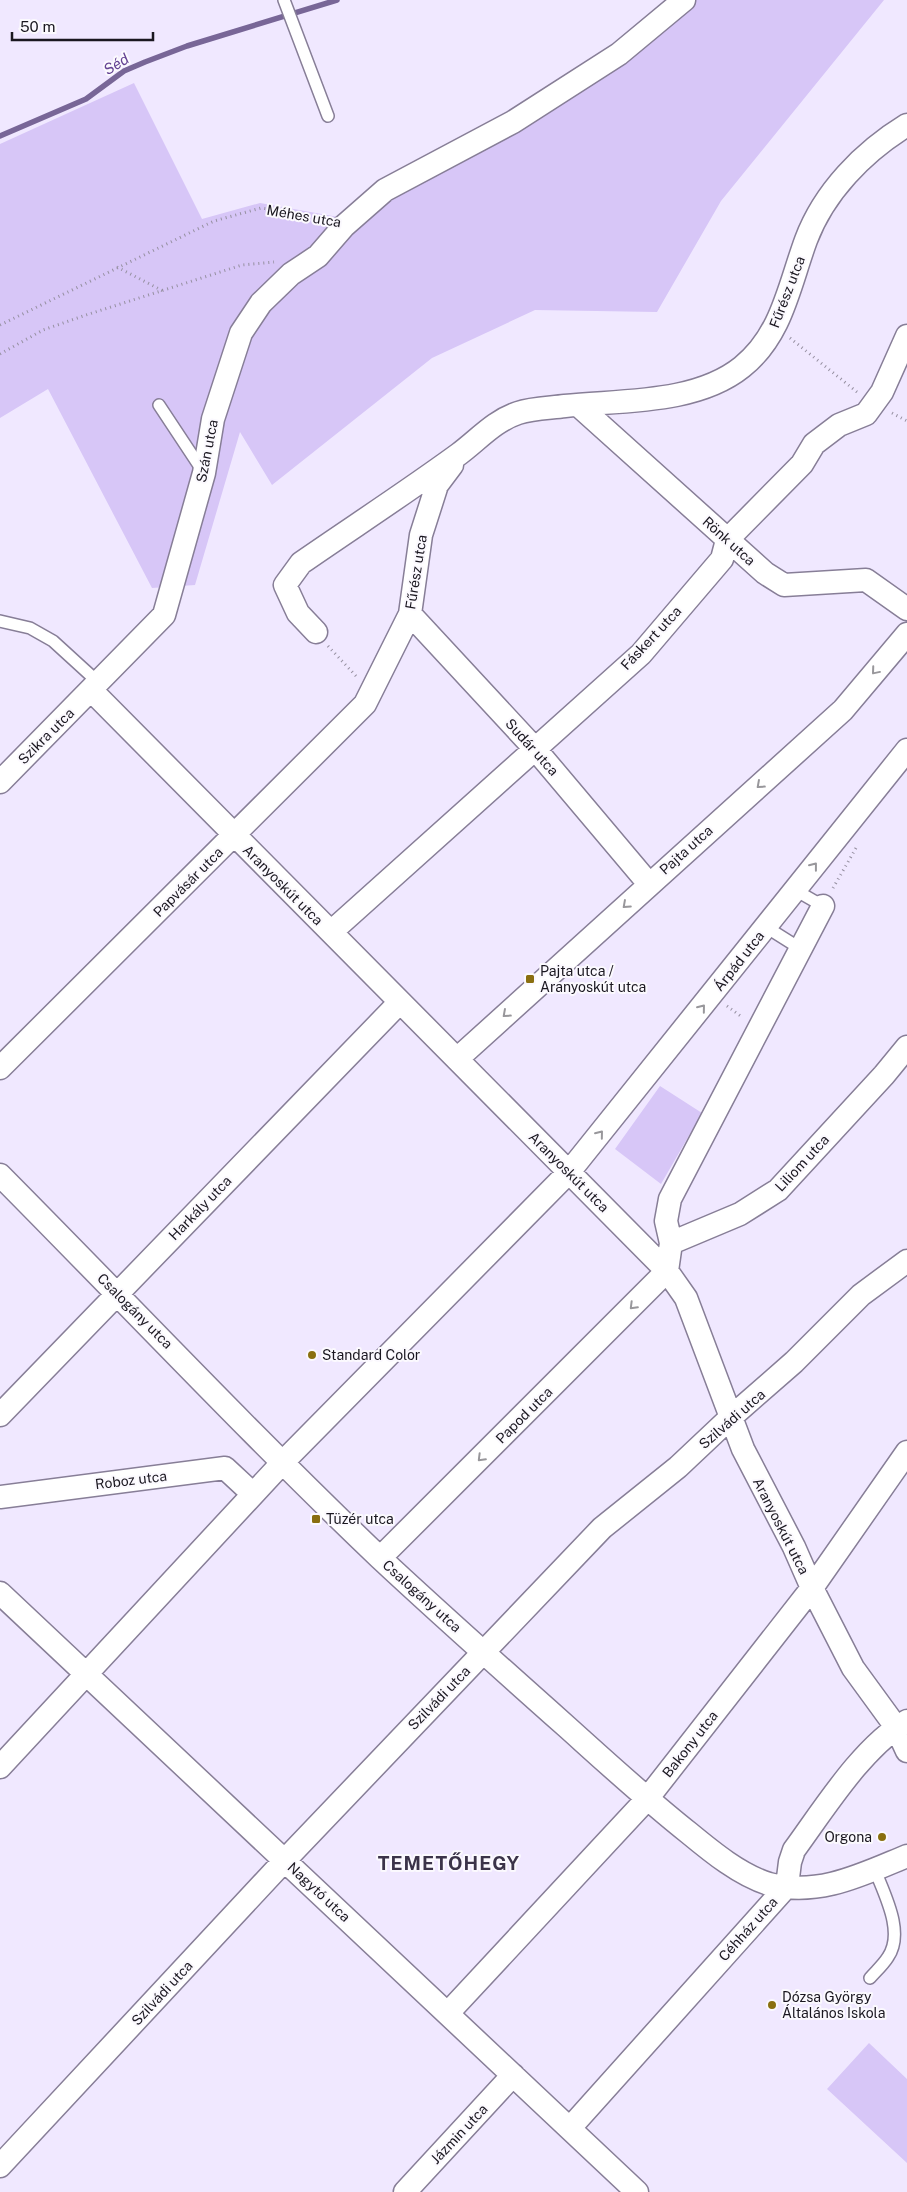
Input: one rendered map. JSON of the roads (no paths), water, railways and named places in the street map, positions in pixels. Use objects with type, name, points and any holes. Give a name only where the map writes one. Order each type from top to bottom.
[{"type":"street","name":"Méhes utca","points":[[344,226],[385,190],[513,122],[618,54],[684,0]]},
{"type":"street","name":"Fűrész utca","points":[[316,632],[298,613],[285,585],[301,563],[460,453],[493,426],[518,413],[687,394],[716,383],[742,367],[765,344],[776,326],[785,305],[806,238],[826,201],[851,168],[907,125]]},
{"type":"street","name":"Szán utca","points":[[95,687],[164,615],[204,473],[213,419],[241,334],[261,303],[291,274],[318,256],[344,226]]},
{"type":"street","name":"Fáskert utca","points":[[331,932],[641,654],[722,559],[727,540],[802,464],[814,444],[839,425],[866,414],[882,392],[907,336]]},
{"type":"street","name":"Rönk utca","points":[[578,405],[727,540],[765,573],[784,585],[866,580],[907,610]]},
{"type":"street","name":"Fűrész utca","points":[[372,694],[410,614],[421,535],[437,485],[460,453]]},
{"type":"street","name":"Sudár utca","points":[[410,614],[536,750],[649,884]]},
{"type":"street","name":"Pajta utca","points":[[457,1059],[843,710],[907,634]]},
{"type":"street","name":"Szikra utca","points":[[0,782],[95,687]]},
{"type":"street","name":"Aranyoskút utca","points":[[95,687],[234,836],[667,1271],[686,1298],[697,1323],[730,1418],[754,1472],[794,1547],[812,1588],[853,1668],[901,1724],[907,1751]]},
{"type":"street","name":"Papvásár utca","points":[[0,1068],[234,836],[365,704],[372,694]]},
{"type":"street","name":"Árpád utca","points":[[569,1172],[712,996],[907,750]]},
{"type":"street","points":[[667,1271],[670,1243],[666,1221],[670,1199],[822,906]]},
{"type":"street","name":"Harkály utca","points":[[0,1415],[400,1002]]},
{"type":"street","name":"Liliom utca","points":[[670,1243],[740,1214],[778,1190],[884,1075],[907,1047]]},
{"type":"street","points":[[0,1767],[282,1462],[569,1172]]},
{"type":"street","name":"Csalogány utca","points":[[0,1175],[282,1462],[380,1558],[647,1800],[736,1868],[768,1884],[819,1888],[854,1880],[907,1856]]},
{"type":"street","name":"Szilvádi utca","points":[[0,2166],[285,1860],[602,1528],[678,1467],[730,1418],[787,1369],[861,1295],[907,1261]]},
{"type":"street","name":"Papod utca","points":[[380,1558],[667,1271]]},
{"type":"street","name":"Bakony utca","points":[[448,2014],[647,1800],[812,1588],[907,1452]]},
{"type":"street","name":"Roboz utca","points":[[0,1497],[225,1468],[253,1494]]},
{"type":"street","name":"Nagytó utca","points":[[0,1593],[637,2192]]},
{"type":"street","name":"Céhház utca","points":[[570,2128],[787,1886],[790,1862],[794,1850],[842,1784],[901,1724]]},
{"type":"street","name":"Jázmin utca","points":[[405,2192],[514,2075]]},
{"type":"lane","points":[[284,1],[328,116]]},
{"type":"lane","points":[[159,405],[204,473]]},
{"type":"lane","name":"Aranyoskút utca","points":[[0,621],[30,628],[53,641],[95,687]]},
{"type":"lane","points":[[795,890],[822,906]]},
{"type":"lane","points":[[766,927],[801,949]]},
{"type":"lane","points":[[870,1978],[889,1956],[895,1938],[892,1918],[875,1870]]},
{"type":"waterway","name":"Séd","points":[[0,136],[86,99],[124,71],[145,62],[187,46],[337,0]]},
{"type":"place","name":"Pajta utca / Aranyoskút utca","points":[[530,979]]},
{"type":"place","name":"Standard Color","points":[[312,1355]]},
{"type":"place","name":"Tüzér utca","points":[[316,1519]]},
{"type":"place","name":"Orgona","points":[[882,1837]]},
{"type":"place","name":"Dózsa György Általános Iskola","points":[[772,2005]]},
{"type":"district","name":"TEMETŐHEGY","points":[[449,1863]]}]
